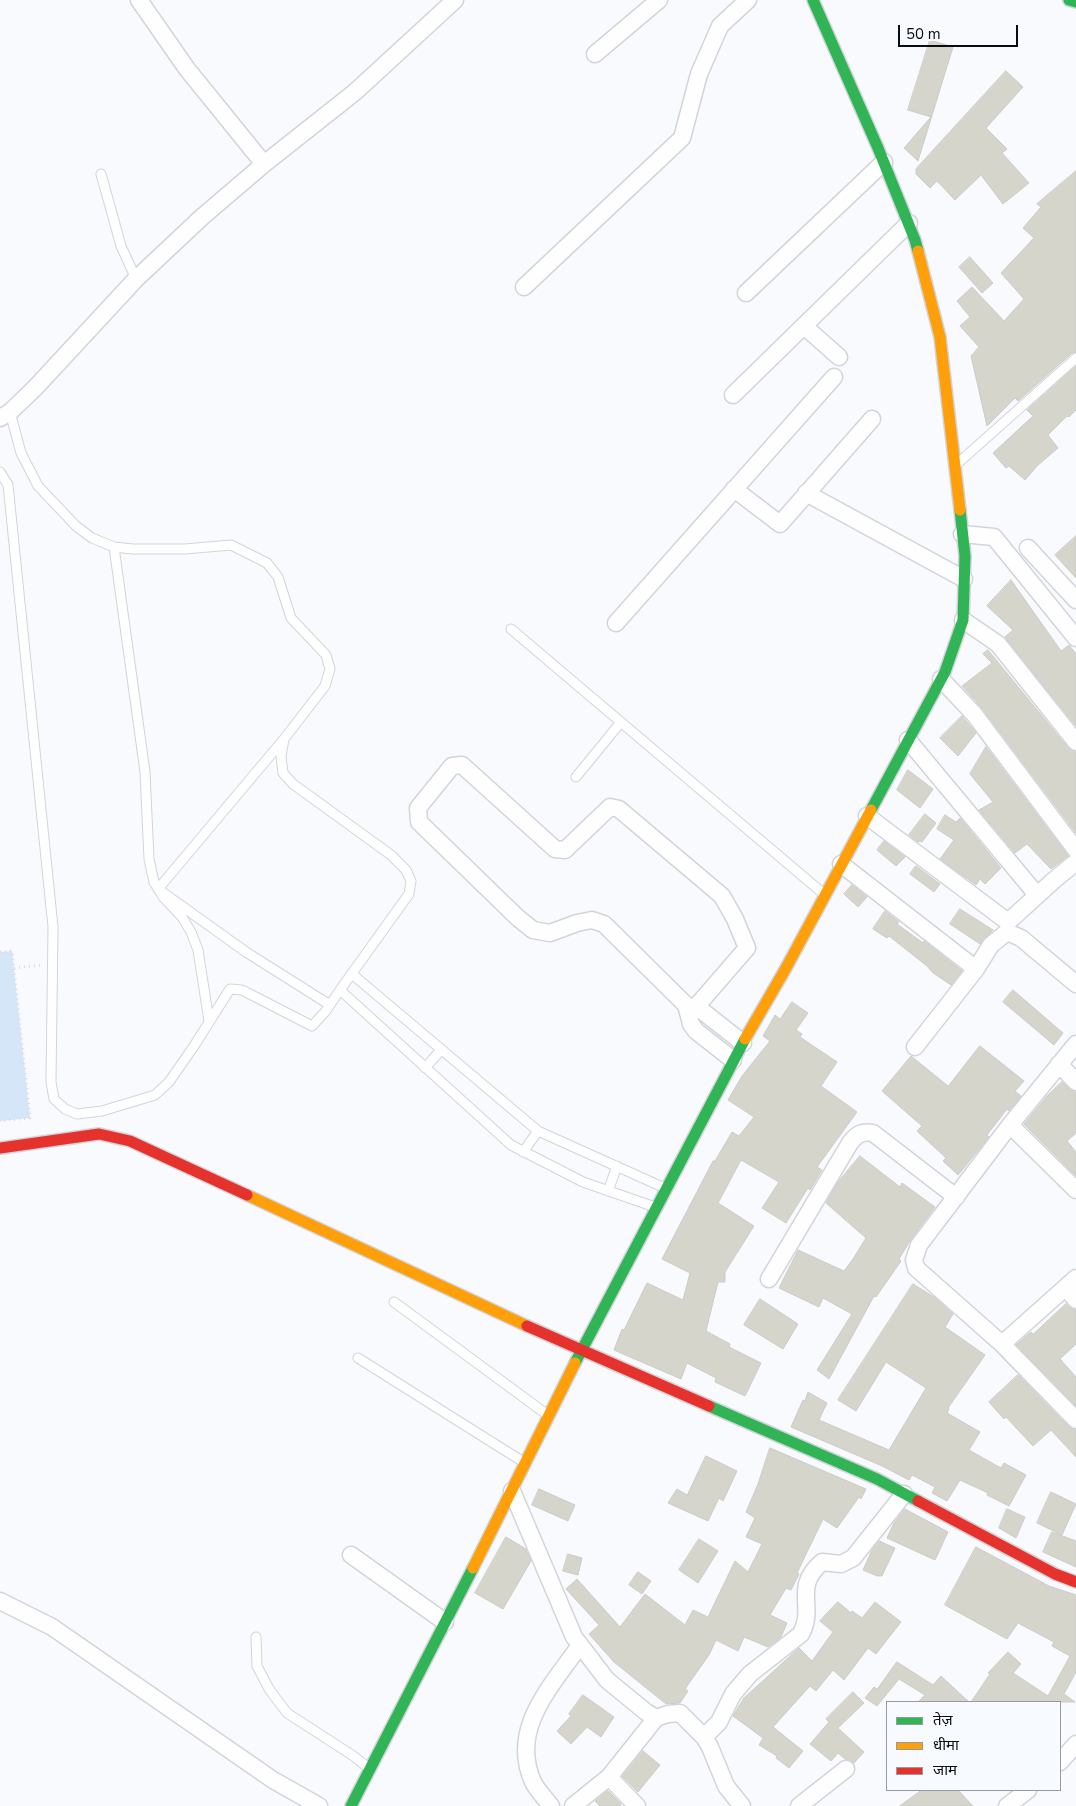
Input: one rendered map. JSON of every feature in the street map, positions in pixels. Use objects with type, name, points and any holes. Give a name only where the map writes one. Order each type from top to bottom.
[{"type":"street","points":[[139,0],[187,69],[264,164]]},
{"type":"street","points":[[5,415],[94,326],[136,279],[202,217],[264,164],[355,92],[455,0]]},
{"type":"street","points":[[595,54],[659,0]]},
{"type":"street","points":[[524,287],[682,138],[699,74],[720,26],[748,0]]},
{"type":"street","points":[[351,1806],[526,1464],[581,1351],[733,1060],[825,895],[941,679],[963,620],[965,556],[940,337],[909,223],[813,0]]},
{"type":"street","points":[[1070,0],[1076,2]]},
{"type":"street","points":[[746,293],[884,162]]},
{"type":"street","points":[[733,395],[909,223]]},
{"type":"street","points":[[804,326],[839,357]]},
{"type":"street","points":[[616,623],[834,377]]},
{"type":"street","points":[[734,489],[780,524],[872,418]]},
{"type":"street","points":[[806,493],[964,579]]},
{"type":"street","points":[[962,534],[994,537],[1076,638]]},
{"type":"street","points":[[1028,548],[1076,600]]},
{"type":"street","points":[[963,620],[998,644],[1076,742]]},
{"type":"street","points":[[941,679],[974,714],[1076,850]]},
{"type":"street","points":[[908,740],[1037,895]]},
{"type":"street","points":[[733,1060],[696,1031],[691,1024],[690,1006],[747,948],[735,919],[722,896],[618,808],[610,807],[565,850],[555,849],[462,765],[452,766],[418,808],[419,822],[518,918],[533,930],[550,933],[577,923],[592,920],[604,924],[690,1006],[701,1010],[743,1043]]},
{"type":"street","points":[[867,816],[1008,922],[1076,862]]},
{"type":"street","points":[[841,864],[976,969]]},
{"type":"street","points":[[915,1048],[976,969],[991,945],[1007,932],[1021,938],[1076,984]]},
{"type":"street","points":[[1076,1044],[1010,1125],[919,1245],[914,1260],[916,1268],[1002,1344],[1076,1420]]},
{"type":"street","points":[[1059,1064],[1076,1082]]},
{"type":"street","points":[[1010,1125],[1076,1190]]},
{"type":"street","points":[[769,1279],[850,1143],[856,1135],[864,1131],[873,1133],[956,1197]]},
{"type":"street","points":[[0,1148],[99,1134],[130,1141],[581,1351],[877,1479],[1054,1574],[1076,1582]]},
{"type":"street","points":[[1002,1344],[1073,1288]]},
{"type":"street","points":[[512,1491],[574,1637],[607,1680],[656,1718]]},
{"type":"street","points":[[704,1737],[719,1722],[733,1694],[750,1674],[802,1634],[806,1625],[806,1585],[812,1572],[822,1562],[841,1564],[854,1558],[904,1494]]},
{"type":"street","points":[[351,1554],[445,1622]]},
{"type":"street","points":[[0,1602],[52,1627],[273,1780],[319,1806]]},
{"type":"street","points":[[551,1806],[533,1784],[528,1768],[526,1736],[531,1718],[538,1706],[580,1645]]},
{"type":"street","points":[[573,1806],[609,1777],[656,1718],[668,1714],[680,1714],[704,1737],[726,1786],[742,1806]]},
{"type":"street","points":[[1061,1761],[1076,1744]]},
{"type":"street","points":[[799,1806],[846,1769]]},
{"type":"street","points":[[609,1777],[637,1806]]},
{"type":"street","points":[[1007,1806],[1027,1791]]},
{"type":"lane","points":[[101,174],[121,246],[136,279]]},
{"type":"lane","points":[[954,466],[1076,358]]},
{"type":"lane","points":[[5,415],[21,453],[38,486],[76,526],[92,538],[114,547],[133,549],[231,545],[267,563],[278,577],[291,618],[326,655],[330,669],[325,686],[284,739],[158,889]]},
{"type":"lane","points":[[0,472],[8,485],[53,927],[51,1082],[54,1099],[71,1112],[77,1114],[102,1111],[155,1095],[169,1082],[230,989],[242,990],[312,1026],[330,1005],[410,894],[411,881],[406,870],[390,855],[293,784],[283,773],[281,756],[284,739]]},
{"type":"lane","points":[[114,547],[145,772],[149,859],[154,882],[164,898],[182,917],[191,932],[198,950],[209,1021]]},
{"type":"lane","points":[[512,629],[825,895]]},
{"type":"lane","points":[[576,777],[622,722]]},
{"type":"lane","points":[[158,889],[246,952],[330,1005]]},
{"type":"lane","points":[[352,974],[538,1131],[667,1189]]},
{"type":"lane","points":[[340,990],[511,1145],[583,1182],[657,1208]]},
{"type":"lane","points":[[425,1068],[441,1050]]},
{"type":"lane","points":[[523,1152],[538,1131]]},
{"type":"lane","points":[[608,1191],[617,1166]]},
{"type":"lane","points":[[394,1302],[549,1416]]},
{"type":"lane","points":[[358,1358],[526,1464]]},
{"type":"lane","points":[[256,1637],[257,1666],[269,1689],[287,1714],[352,1755],[370,1769]]},
{"type":"path","points":[[0,952],[12,951],[30,1118],[0,1122]]},
{"type":"path","points":[[14,968],[53,964]]},
{"type":"shaded area","points":[[12,951],[30,1118],[0,1121],[0,952]]},
{"type":"building","points":[[930,40],[953,47],[918,161],[904,148],[931,117],[908,110]]},
{"type":"building","points":[[1006,71],[1023,87],[986,128],[1007,149],[1002,153],[1029,183],[1003,204],[981,175],[955,200],[937,181],[930,188],[916,174],[916,169]]},
{"type":"building","points":[[1076,171],[1076,352],[1072,353],[1018,401],[1015,398],[987,426],[971,356],[979,347],[960,326],[970,317],[957,301],[972,287],[1004,321],[1024,299],[1001,273],[1034,238],[1023,228],[1041,207],[1037,204]]},
{"type":"building","points":[[970,257],[993,283],[982,293],[959,267]]},
{"type":"building","points":[[1076,366],[1076,410],[1069,417],[1067,416],[1048,435],[1058,448],[1037,466],[1025,480],[1009,466],[1006,468],[993,453],[1033,416],[1027,410]]},
{"type":"building","points":[[1076,536],[1076,578],[1055,555]]},
{"type":"building","points":[[1011,580],[1061,651],[1069,645],[1076,654],[1076,726],[1005,637],[1013,630],[987,606]]},
{"type":"building","points":[[988,650],[1068,748],[1076,752],[1076,833],[982,708],[962,686],[992,663],[983,654]]},
{"type":"building","points":[[962,716],[976,733],[958,756],[940,738]]},
{"type":"building","points":[[986,747],[1068,856],[1051,869],[1027,844],[1015,853],[979,810],[993,802],[970,774]]},
{"type":"building","points":[[908,770],[933,789],[920,808],[897,790]]},
{"type":"building","points":[[925,814],[936,823],[922,842],[918,842],[909,835]]},
{"type":"building","points":[[945,815],[956,822],[960,818],[1001,868],[985,884],[980,879],[976,885],[940,859],[954,840],[937,829]]},
{"type":"building","points":[[884,841],[905,857],[896,866],[877,850]]},
{"type":"building","points":[[916,866],[940,884],[934,892],[910,874]]},
{"type":"building","points":[[852,885],[867,897],[858,907],[844,894]]},
{"type":"building","points":[[960,909],[993,930],[980,944],[950,924]]},
{"type":"building","points":[[885,911],[899,922],[897,924],[923,943],[924,941],[962,971],[951,985],[933,973],[889,936],[887,938],[873,929]]},
{"type":"building","points":[[1013,990],[1063,1033],[1054,1045],[1003,1002]]},
{"type":"building","points":[[792,1002],[808,1013],[796,1030],[802,1034],[800,1037],[837,1062],[821,1086],[857,1112],[817,1167],[822,1170],[786,1223],[762,1208],[779,1182],[741,1160],[718,1203],[754,1226],[725,1272],[725,1282],[718,1282],[706,1331],[730,1344],[729,1347],[761,1363],[745,1396],[715,1382],[716,1378],[687,1363],[681,1379],[614,1350],[622,1329],[624,1330],[647,1283],[683,1300],[690,1273],[662,1259],[713,1161],[715,1161],[732,1132],[739,1136],[754,1117],[728,1100],[742,1076],[770,1041],[763,1036],[775,1015],[780,1019]]},
{"type":"building","points":[[980,1046],[1024,1081],[1015,1091],[1021,1096],[1009,1111],[1007,1109],[987,1135],[989,1137],[958,1175],[943,1161],[946,1158],[917,1131],[922,1126],[882,1091],[911,1056],[948,1086]]},
{"type":"building","points":[[1062,1082],[1069,1089],[1076,1092],[1076,1133],[1067,1141],[1076,1152],[1076,1176],[1024,1124],[1047,1096]]},
{"type":"building","points":[[860,1156],[900,1187],[902,1183],[935,1207],[911,1239],[899,1259],[901,1261],[876,1297],[874,1296],[829,1379],[817,1370],[852,1314],[823,1298],[819,1307],[779,1288],[798,1250],[844,1271],[866,1238],[826,1203],[838,1182]]},
{"type":"building","points":[[913,1284],[934,1297],[953,1314],[945,1327],[985,1355],[948,1408],[947,1413],[980,1432],[969,1450],[1001,1468],[1004,1463],[1026,1475],[1009,1506],[987,1495],[988,1493],[960,1480],[947,1501],[932,1493],[935,1487],[912,1475],[909,1480],[882,1466],[791,1427],[808,1392],[827,1403],[819,1420],[889,1450],[926,1388],[886,1362],[856,1411],[838,1400]]},
{"type":"building","points":[[760,1299],[798,1324],[783,1349],[744,1325]]},
{"type":"building","points":[[1066,1304],[1076,1310],[1076,1344],[1060,1359],[1076,1377],[1076,1406],[1016,1345],[1031,1332],[1033,1334]]},
{"type":"building","points":[[1018,1375],[1069,1427],[1076,1430],[1076,1457],[1051,1430],[1033,1446],[989,1402]]},
{"type":"building","points":[[770,1448],[866,1489],[861,1499],[859,1497],[837,1528],[823,1519],[797,1573],[799,1574],[791,1590],[786,1588],[770,1615],[787,1623],[781,1637],[768,1647],[744,1637],[738,1651],[716,1640],[709,1655],[685,1689],[688,1691],[680,1703],[666,1704],[614,1662],[589,1634],[599,1625],[566,1589],[577,1579],[620,1627],[645,1594],[685,1625],[693,1610],[708,1617],[735,1561],[748,1572],[762,1544],[746,1537],[755,1518],[746,1512]]},
{"type":"building","points":[[706,1456],[737,1471],[723,1501],[719,1498],[708,1521],[668,1503],[677,1489],[687,1495]]},
{"type":"building","points":[[539,1489],[575,1505],[568,1521],[532,1505]]},
{"type":"building","points":[[1051,1492],[1076,1504],[1062,1535],[1037,1523]]},
{"type":"building","points":[[905,1509],[948,1532],[935,1560],[887,1538],[894,1523]]},
{"type":"building","points":[[1007,1509],[1025,1517],[1016,1538],[999,1528]]},
{"type":"building","points":[[1052,1532],[1076,1541],[1076,1567],[1043,1552]]},
{"type":"building","points":[[506,1537],[526,1549],[531,1561],[503,1609],[475,1593]]},
{"type":"building","points":[[699,1539],[718,1551],[698,1583],[679,1570]]},
{"type":"building","points":[[879,1541],[895,1548],[882,1576],[877,1576],[863,1570],[872,1550]]},
{"type":"building","points":[[976,1547],[1049,1586],[1076,1595],[1076,1672],[1064,1694],[1075,1702],[972,1701],[990,1674],[988,1673],[1008,1652],[1021,1664],[1013,1673],[1048,1696],[1070,1656],[1052,1646],[1054,1642],[1018,1623],[1007,1639],[945,1605]]},
{"type":"building","points":[[568,1554],[582,1558],[578,1575],[563,1571]]},
{"type":"building","points":[[638,1572],[651,1581],[642,1594],[629,1585]]},
{"type":"building","points":[[838,1602],[851,1613],[852,1611],[862,1618],[875,1602],[901,1622],[876,1654],[868,1648],[844,1680],[833,1670],[816,1691],[810,1686],[773,1727],[803,1751],[789,1768],[776,1758],[777,1756],[759,1745],[763,1738],[733,1716],[744,1698],[799,1648],[812,1661],[833,1632],[820,1621]]},
{"type":"building","points":[[897,1662],[933,1685],[941,1676],[968,1701],[919,1701],[925,1695],[899,1679],[877,1706],[865,1698],[874,1687],[877,1689]]},
{"type":"building","points":[[853,1692],[864,1703],[838,1728],[864,1752],[854,1763],[838,1753],[831,1761],[810,1744],[829,1722],[826,1719]]},
{"type":"building","points":[[583,1695],[614,1717],[601,1737],[587,1727],[571,1744],[557,1731],[571,1716],[569,1714]]},
{"type":"building","points":[[643,1751],[660,1765],[638,1792],[622,1776]]},
{"type":"building","points":[[608,1791],[621,1804],[620,1806],[600,1806],[595,1801]]},
{"type":"building","points":[[921,1791],[959,1791],[973,1806],[900,1806]]},
{"type":"traffic: fast","points":[[813,0],[878,148],[918,251]]},
{"type":"traffic: fast","points":[[1069,0],[1076,2]]},
{"type":"traffic: fast","points":[[871,810],[945,672],[963,620],[965,556],[960,510]]},
{"type":"traffic: fast","points":[[575,1363],[745,1039]]},
{"type":"traffic: fast","points":[[709,1406],[877,1479],[918,1501]]},
{"type":"traffic: fast","points":[[351,1806],[473,1568]]},
{"type":"traffic: slow","points":[[918,251],[940,337],[960,510]]},
{"type":"traffic: slow","points":[[745,1039],[786,968],[871,810]]},
{"type":"traffic: slow","points":[[247,1195],[527,1326]]},
{"type":"traffic: slow","points":[[473,1568],[575,1363]]},
{"type":"traffic: jam","points":[[0,1148],[99,1134],[130,1141],[247,1195]]},
{"type":"traffic: jam","points":[[527,1326],[709,1406]]},
{"type":"traffic: jam","points":[[918,1501],[1055,1574],[1076,1582]]}]
